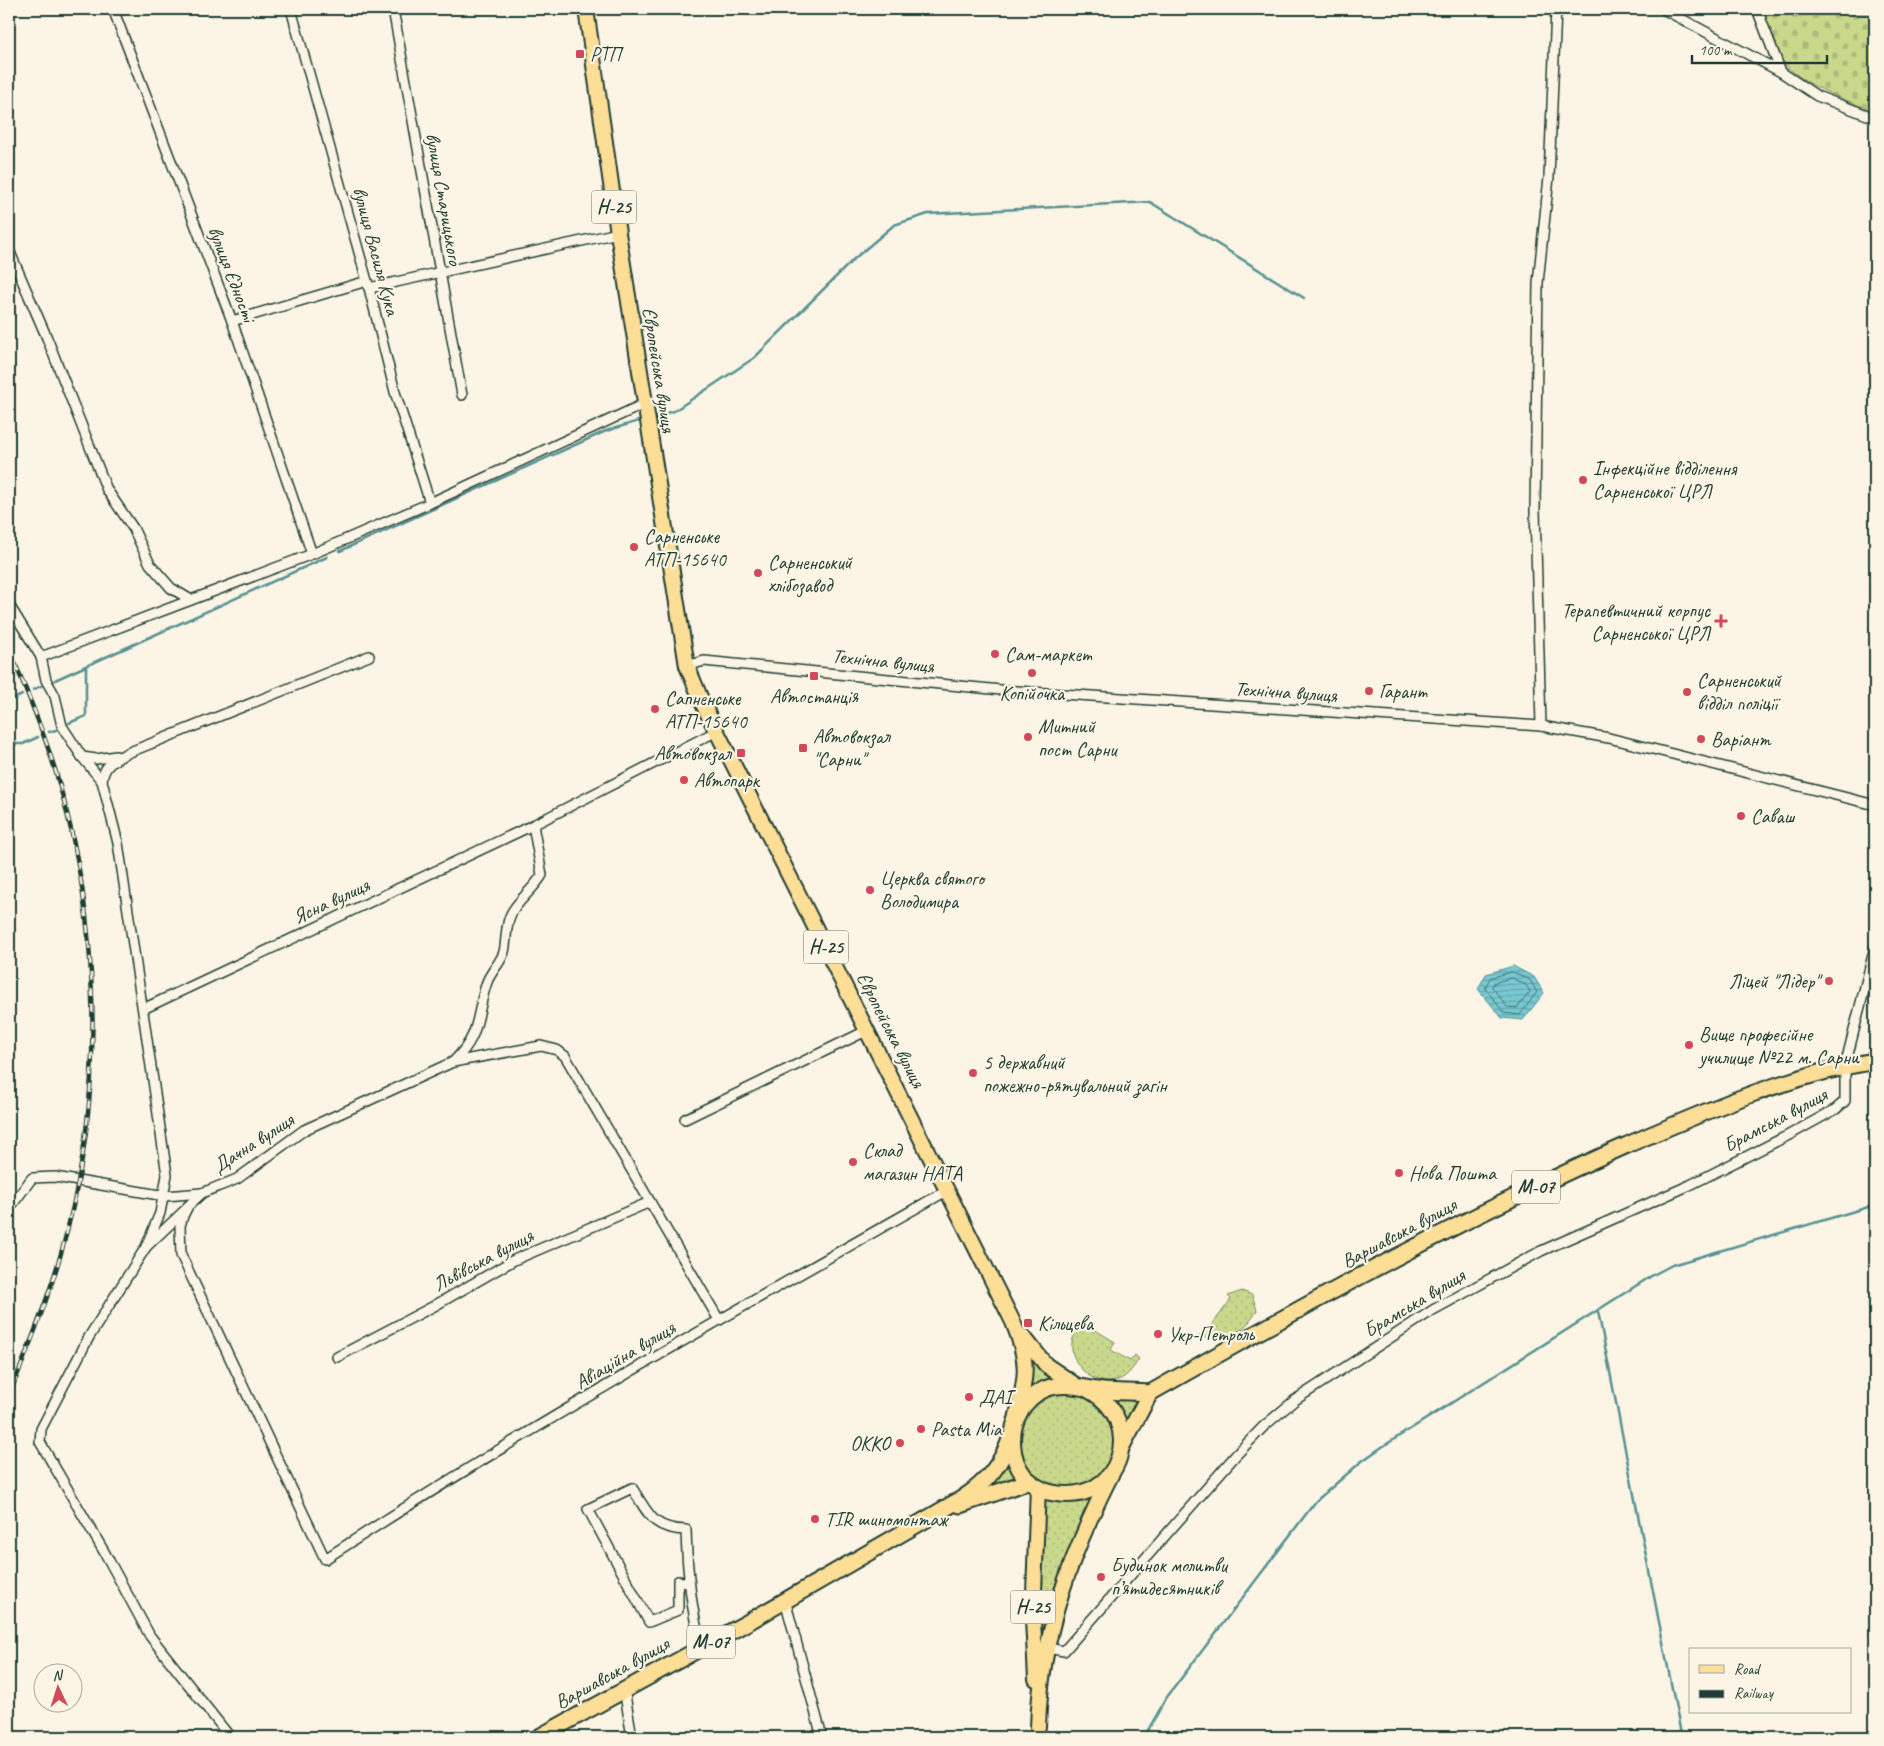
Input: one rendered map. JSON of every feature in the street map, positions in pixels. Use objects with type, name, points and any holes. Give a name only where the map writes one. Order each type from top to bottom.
[{"type":"highway","name":"Варшавська вулиця","points":[[1150,1393],[1440,1233],[1580,1166],[1705,1111],[1774,1086],[1845,1066],[1875,1061]]},
{"type":"highway","name":"М-07","points":[[941,1511],[980,1486],[991,1475],[1006,1453],[1016,1418],[1025,1404],[1043,1390],[1053,1387],[1082,1387],[1150,1393]]},
{"type":"highway","name":"Н-25","points":[[1082,1387],[1103,1398],[1117,1416],[1122,1446]]},
{"type":"highway","points":[[1011,1437],[1014,1458],[1020,1471],[1034,1484],[1049,1492],[1073,1495],[1098,1486],[1115,1467],[1122,1446],[1150,1393]]},
{"type":"highway","name":"М-07","points":[[941,1511],[1034,1484]]},
{"type":"highway","name":"Варшавська вулиця","points":[[539,1737],[701,1648],[941,1511]]},
{"type":"main road","name":"Європейська вулиця","points":[[586,9],[618,233],[687,666],[695,688],[1013,1322],[1026,1361],[1025,1382],[1016,1418]]},
{"type":"main road","name":"Європейська вулиця","points":[[1013,1322],[1046,1366],[1082,1387]]},
{"type":"main road","name":"Н-25","points":[[1039,1732],[1039,1696],[1058,1598],[1068,1568],[1115,1467]]},
{"type":"main road","name":"Н-25","points":[[1034,1484],[1032,1620],[1039,1732]]},
{"type":"street","name":"вулиця Єдності","points":[[113,9],[232,322],[312,554]]},
{"type":"street","name":"вулиця Василя Кука","points":[[291,9],[368,285],[395,392],[430,503]]},
{"type":"street","name":"вулиця Старицького","points":[[393,9],[462,396]]},
{"type":"street","points":[[1541,726],[1535,510],[1538,283],[1549,177],[1556,9]]},
{"type":"street","points":[[1663,9],[1781,72],[1817,96],[1875,118]]},
{"type":"street","points":[[1757,9],[1781,72]]},
{"type":"street","points":[[232,322],[368,285],[439,274],[618,233]]},
{"type":"street","points":[[9,250],[47,338],[107,490],[133,528],[150,564],[171,588],[191,600]]},
{"type":"street","points":[[41,657],[312,554],[646,413]]},
{"type":"street","points":[[9,605],[41,657],[46,680],[55,696],[62,726],[82,757],[102,781],[118,843],[167,1175],[165,1196],[160,1214],[146,1247],[89,1336],[41,1429],[40,1442],[106,1554],[150,1636],[230,1737]]},
{"type":"street","points":[[102,781],[106,766],[125,754],[368,656]]},
{"type":"street","name":"Технічна вулиця","points":[[687,666],[704,661],[1001,690],[1541,726],[1610,738],[1875,805]]},
{"type":"street","points":[[533,825],[717,731]]},
{"type":"street","points":[[82,757],[96,759],[125,754]]},
{"type":"street","name":"Ясна вулиця","points":[[143,1009],[533,825]]},
{"type":"street","name":"Дачна вулиця","points":[[325,1559],[181,1255],[180,1226],[188,1206],[202,1193],[237,1179],[304,1130],[453,1062],[468,1048],[476,1029],[488,980],[498,967],[504,951],[507,924],[512,912],[542,875],[533,825]]},
{"type":"street","points":[[1845,1066],[1875,947]]},
{"type":"street","points":[[685,1119],[868,1030]]},
{"type":"street","points":[[453,1062],[542,1046],[557,1050],[565,1056],[719,1320]]},
{"type":"street","name":"Брамська вулиця","points":[[1047,1648],[1064,1651],[1236,1455],[1264,1426],[1295,1400],[1418,1320],[1490,1278],[1541,1251],[1690,1185],[1836,1109],[1845,1101],[1845,1066]]},
{"type":"street","points":[[9,1210],[32,1178],[55,1178],[165,1196],[202,1193]]},
{"type":"street","name":"Авіаційна вулиця","points":[[325,1559],[427,1493],[719,1320],[948,1190]]},
{"type":"street","name":"Львівська вулиця","points":[[337,1357],[434,1306],[514,1260],[650,1202]]},
{"type":"street","points":[[146,1247],[188,1206]]},
{"type":"street","points":[[688,1583],[678,1581],[678,1610],[649,1622],[588,1509],[632,1488],[654,1521],[669,1529],[686,1530],[688,1583],[692,1611],[701,1648]]},
{"type":"street","points":[[785,1600],[822,1737]]},
{"type":"street","points":[[624,1689],[632,1737]]},
{"type":"green space","points":[[1761,9],[1875,9],[1875,112],[1822,90],[1796,74],[1786,65],[1774,45]]},
{"type":"green space","points":[[1242,1291],[1252,1295],[1257,1310],[1252,1319],[1232,1334],[1216,1337],[1198,1337],[1212,1325],[1223,1310],[1231,1299],[1228,1296]]},
{"type":"green space","points":[[1087,1325],[1115,1342],[1111,1350],[1130,1361],[1135,1355],[1139,1359],[1131,1371],[1124,1377],[1111,1382],[1099,1380],[1087,1374],[1078,1365],[1073,1354],[1072,1343],[1076,1333]]},
{"type":"green space","points":[[1021,1342],[1077,1386],[1150,1393],[1079,1542],[1039,1696],[1038,1487],[963,1498],[1011,1437]]},
{"type":"water","points":[[1513,966],[1534,977],[1544,993],[1523,1020],[1502,1018],[1478,989],[1486,974]]},
{"type":"waterway","points":[[652,417],[674,411],[754,358],[855,258],[894,225],[928,214],[1150,202],[1304,298]]},
{"type":"waterway","points":[[340,551],[606,431],[642,420]]},
{"type":"waterway","points":[[55,680],[327,557]]},
{"type":"waterway","points":[[69,723],[86,716],[86,666]]},
{"type":"waterway","points":[[33,690],[41,686]]},
{"type":"waterway","points":[[9,701],[22,695]]},
{"type":"waterway","points":[[49,732],[56,730]]},
{"type":"waterway","points":[[9,744],[23,744],[38,737]]},
{"type":"waterway","points":[[1144,1737],[1167,1697],[1316,1501],[1362,1461],[1653,1275],[1672,1265],[1875,1205]]},
{"type":"waterway","points":[[1598,1311],[1681,1734]]},
{"type":"railway","points":[[9,649],[47,744],[71,831],[82,888],[89,946],[92,1004],[92,1063],[79,1179],[66,1235],[48,1296],[9,1395]]},
{"type":"place","name":"РТП","points":[[580,54]]},
{"type":"place","name":"Інфекційне відділення Сарненської ЦРЛ","points":[[1583,480]]},
{"type":"place","name":"Сарненське АТП-15640","points":[[634,547]]},
{"type":"place","name":"Сарненський хлібозавод","points":[[758,573]]},
{"type":"place","name":"Терапевтичний корпус Сарненської ЦРЛ","points":[[1721,621]]},
{"type":"place","name":"Сам-маркет","points":[[995,654]]},
{"type":"place","name":"Копійочка","points":[[1032,673]]},
{"type":"place","name":"Автостанція","points":[[814,676]]},
{"type":"place","name":"Гарант","points":[[1369,691]]},
{"type":"place","name":"Сарненський відділ поліції","points":[[1687,692]]},
{"type":"place","name":"Сапненське АТП-15640","points":[[655,709]]},
{"type":"place","name":"Митний пост Сарни","points":[[1028,737]]},
{"type":"place","name":"Варіант","points":[[1701,739]]},
{"type":"place","name":"Автовокзал \"Сарни\"","points":[[803,748]]},
{"type":"place","name":"Автовокзал","points":[[741,753]]},
{"type":"place","name":"Автопарк","points":[[684,780]]},
{"type":"place","name":"Саваш","points":[[1741,816]]},
{"type":"place","name":"Церква святого Володимира","points":[[870,890]]},
{"type":"place","name":"Ліцей \"Лідер\"","points":[[1829,981]]},
{"type":"place","name":"Вище професійне училище №22 м. Сарни","points":[[1689,1045]]},
{"type":"place","name":"5 державний пожежно-рятувальний загін","points":[[973,1073]]},
{"type":"place","name":"Склад магазин НАТА","points":[[853,1162]]},
{"type":"place","name":"Нова Пошта","points":[[1399,1173]]},
{"type":"place","name":"Кільцева","points":[[1028,1323]]},
{"type":"place","name":"Укр-Петроль","points":[[1158,1334]]},
{"type":"place","name":"ДАІ","points":[[969,1397]]},
{"type":"place","name":"Pasta Mia","points":[[921,1429]]},
{"type":"place","name":"ОККО","points":[[900,1443]]},
{"type":"place","name":"TIR шиномонтаж","points":[[815,1519]]},
{"type":"place","name":"Будинок молитви п’ятидесятників","points":[[1101,1577]]}]
